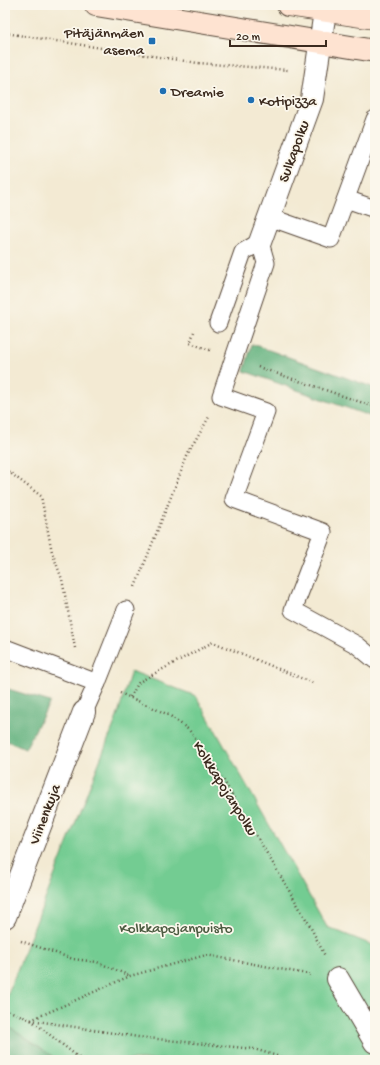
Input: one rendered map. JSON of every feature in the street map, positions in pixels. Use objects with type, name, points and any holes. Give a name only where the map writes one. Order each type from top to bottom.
[{"type":"main road","points":[[96,5],[375,51]]},
{"type":"main road","points":[[288,5],[375,18]]},
{"type":"street","name":"Sulkapolku","points":[[260,242],[312,98],[326,11]]},
{"type":"street","name":"Viinenkuja","points":[[5,917],[84,712]]},
{"type":"street","points":[[338,979],[375,1042]]},
{"type":"lane","points":[[269,217],[331,239],[375,119]]},
{"type":"lane","points":[[346,199],[375,209]]},
{"type":"lane","points":[[218,323],[243,252],[260,242],[266,263],[221,396],[266,412],[234,499],[323,532],[293,610],[357,645],[375,660]]},
{"type":"lane","points":[[84,712],[97,684],[126,610]]},
{"type":"lane","points":[[5,648],[97,684]]},
{"type":"path","points":[[5,33],[198,63],[316,73]]},
{"type":"path","points":[[234,359],[375,407]]},
{"type":"path","points":[[126,610],[188,454],[221,396]]},
{"type":"path","points":[[5,469],[41,496],[52,552],[62,579],[76,653]]},
{"type":"path","points":[[130,697],[139,682],[213,642],[313,683]]},
{"type":"path","name":"Kolkkapojanpolku","points":[[97,684],[169,715],[189,730],[209,756],[309,924],[338,979]]},
{"type":"path","points":[[19,940],[73,959],[97,962],[130,976]]},
{"type":"path","points":[[31,1020],[130,976],[206,955],[338,979]]},
{"type":"path","points":[[5,1009],[31,1020],[138,1037],[254,1050],[290,1060]]},
{"type":"path","points":[[31,1020],[82,1060]]},
{"type":"green space","points":[[252,344],[375,388],[375,418],[244,371]]},
{"type":"green space","name":"Kolkkapojanpuisto","points":[[131,671],[196,696],[327,927],[375,946],[375,1060],[5,1060],[5,1001],[117,717]]},
{"type":"green space","points":[[5,688],[50,702],[25,749],[5,740]]},
{"type":"green space","points":[[5,1024],[58,1060],[5,1060]]},
{"type":"place","name":"Pitäjänmäen asema","points":[[152,41]]},
{"type":"place","name":"Dreamie","points":[[163,91]]},
{"type":"place","name":"Kotipizza","points":[[251,100]]}]
